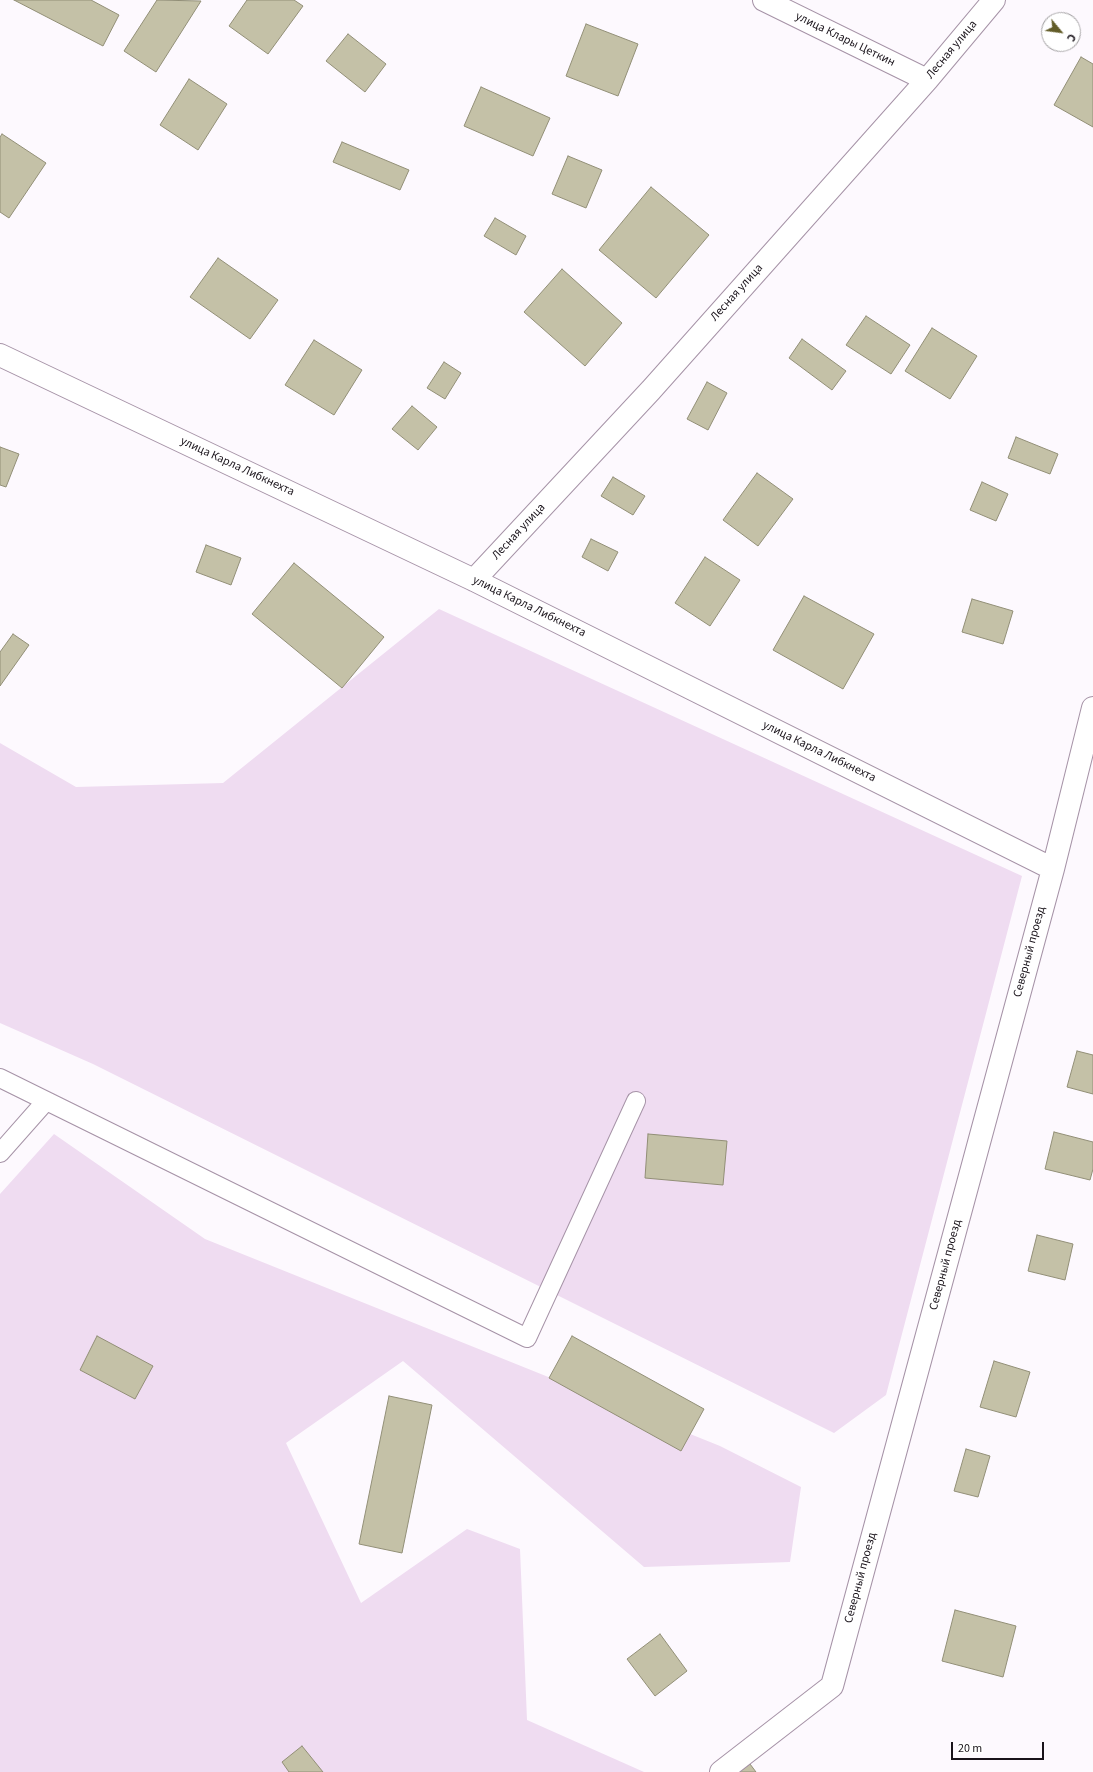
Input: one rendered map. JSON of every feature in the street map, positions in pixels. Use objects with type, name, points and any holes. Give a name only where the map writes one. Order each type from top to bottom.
[{"type":"street","name":"улица Клары Цеткин","points":[[764,0],[927,80]]},
{"type":"street","name":"Лесная улица","points":[[474,580],[651,390],[927,80],[994,0]]},
{"type":"street","name":"улица Карла Либкнехта","points":[[0,355],[474,580],[1053,869]]},
{"type":"street","name":"Северный проезд","points":[[721,1772],[832,1686],[1053,869],[1093,708]]},
{"type":"lane","points":[[0,1078],[527,1338],[636,1101]]},
{"type":"lane","points":[[0,1153],[46,1101]]},
{"type":"shaded area","points":[[439,609],[1022,876],[886,1395],[834,1433],[93,1064],[0,1023],[0,743],[76,787],[223,783]]},
{"type":"shaded area","points":[[54,1134],[205,1239],[720,1446],[801,1487],[790,1562],[644,1567],[403,1361],[286,1443],[361,1603],[467,1529],[520,1549],[527,1720],[644,1772],[0,1772],[0,1194]]},
{"type":"building","points":[[14,0],[91,0],[119,15],[103,46]]},
{"type":"building","points":[[157,0],[201,1],[156,72],[124,51]]},
{"type":"building","points":[[247,0],[294,0],[303,6],[268,54],[229,26]]},
{"type":"building","points":[[586,24],[638,44],[618,96],[566,76]]},
{"type":"building","points":[[348,34],[386,64],[365,92],[326,61]]},
{"type":"building","points":[[1081,57],[1093,64],[1093,127],[1054,105]]},
{"type":"building","points":[[189,79],[227,104],[198,150],[160,125]]},
{"type":"building","points":[[481,87],[550,118],[533,156],[464,126]]},
{"type":"building","points":[[2,134],[46,163],[9,218],[0,212],[0,137]]},
{"type":"building","points":[[342,142],[409,170],[400,190],[333,162]]},
{"type":"building","points":[[568,156],[602,170],[586,208],[552,194]]},
{"type":"building","points":[[651,187],[709,235],[656,298],[599,250]]},
{"type":"building","points":[[495,218],[526,236],[516,255],[484,236]]},
{"type":"building","points":[[218,258],[278,300],[250,339],[190,297]]},
{"type":"building","points":[[562,269],[622,323],[585,366],[524,312]]},
{"type":"building","points":[[866,316],[910,345],[891,374],[846,345]]},
{"type":"building","points":[[932,328],[977,356],[950,399],[905,371]]},
{"type":"building","points":[[802,339],[846,371],[832,390],[789,358]]},
{"type":"building","points":[[314,340],[362,370],[334,415],[285,385]]},
{"type":"building","points":[[444,362],[461,373],[445,399],[427,388]]},
{"type":"building","points":[[707,382],[727,393],[708,430],[687,419]]},
{"type":"building","points":[[412,406],[437,427],[418,450],[392,429]]},
{"type":"building","points":[[1016,437],[1058,454],[1050,474],[1008,458]]},
{"type":"building","points":[[0,447],[19,454],[6,487],[0,485]]},
{"type":"building","points":[[757,473],[793,499],[758,546],[723,520]]},
{"type":"building","points":[[613,477],[645,496],[633,515],[601,496]]},
{"type":"building","points":[[982,482],[1008,494],[996,521],[970,510]]},
{"type":"building","points":[[591,539],[618,552],[608,571],[582,557]]},
{"type":"building","points":[[206,545],[241,558],[231,585],[196,572]]},
{"type":"building","points":[[705,557],[740,580],[710,626],[675,603]]},
{"type":"building","points":[[294,563],[384,637],[342,688],[252,614]]},
{"type":"building","points":[[804,596],[874,634],[843,689],[773,650]]},
{"type":"building","points":[[972,599],[1013,611],[1003,644],[962,632]]},
{"type":"building","points":[[13,634],[29,645],[0,686],[0,652]]},
{"type":"building","points":[[1077,1051],[1093,1055],[1093,1094],[1067,1087]]},
{"type":"building","points":[[1054,1132],[1093,1142],[1093,1169],[1090,1180],[1045,1169]]},
{"type":"building","points":[[648,1134],[727,1141],[723,1185],[645,1178]]},
{"type":"building","points":[[1037,1235],[1073,1244],[1065,1280],[1028,1271]]},
{"type":"building","points":[[97,1336],[153,1366],[135,1399],[80,1370]]},
{"type":"building","points":[[572,1336],[704,1409],[681,1451],[549,1378]]},
{"type":"building","points":[[994,1361],[1030,1372],[1016,1417],[980,1407]]},
{"type":"building","points":[[389,1396],[432,1405],[402,1553],[359,1544]]},
{"type":"building","points":[[966,1449],[990,1456],[978,1497],[954,1491]]},
{"type":"building","points":[[955,1610],[1016,1626],[1003,1677],[942,1661]]},
{"type":"building","points":[[660,1634],[687,1671],[655,1696],[627,1659]]},
{"type":"building","points":[[302,1746],[323,1772],[289,1772],[282,1762]]},
{"type":"building","points":[[750,1764],[756,1772],[739,1772]]}]
